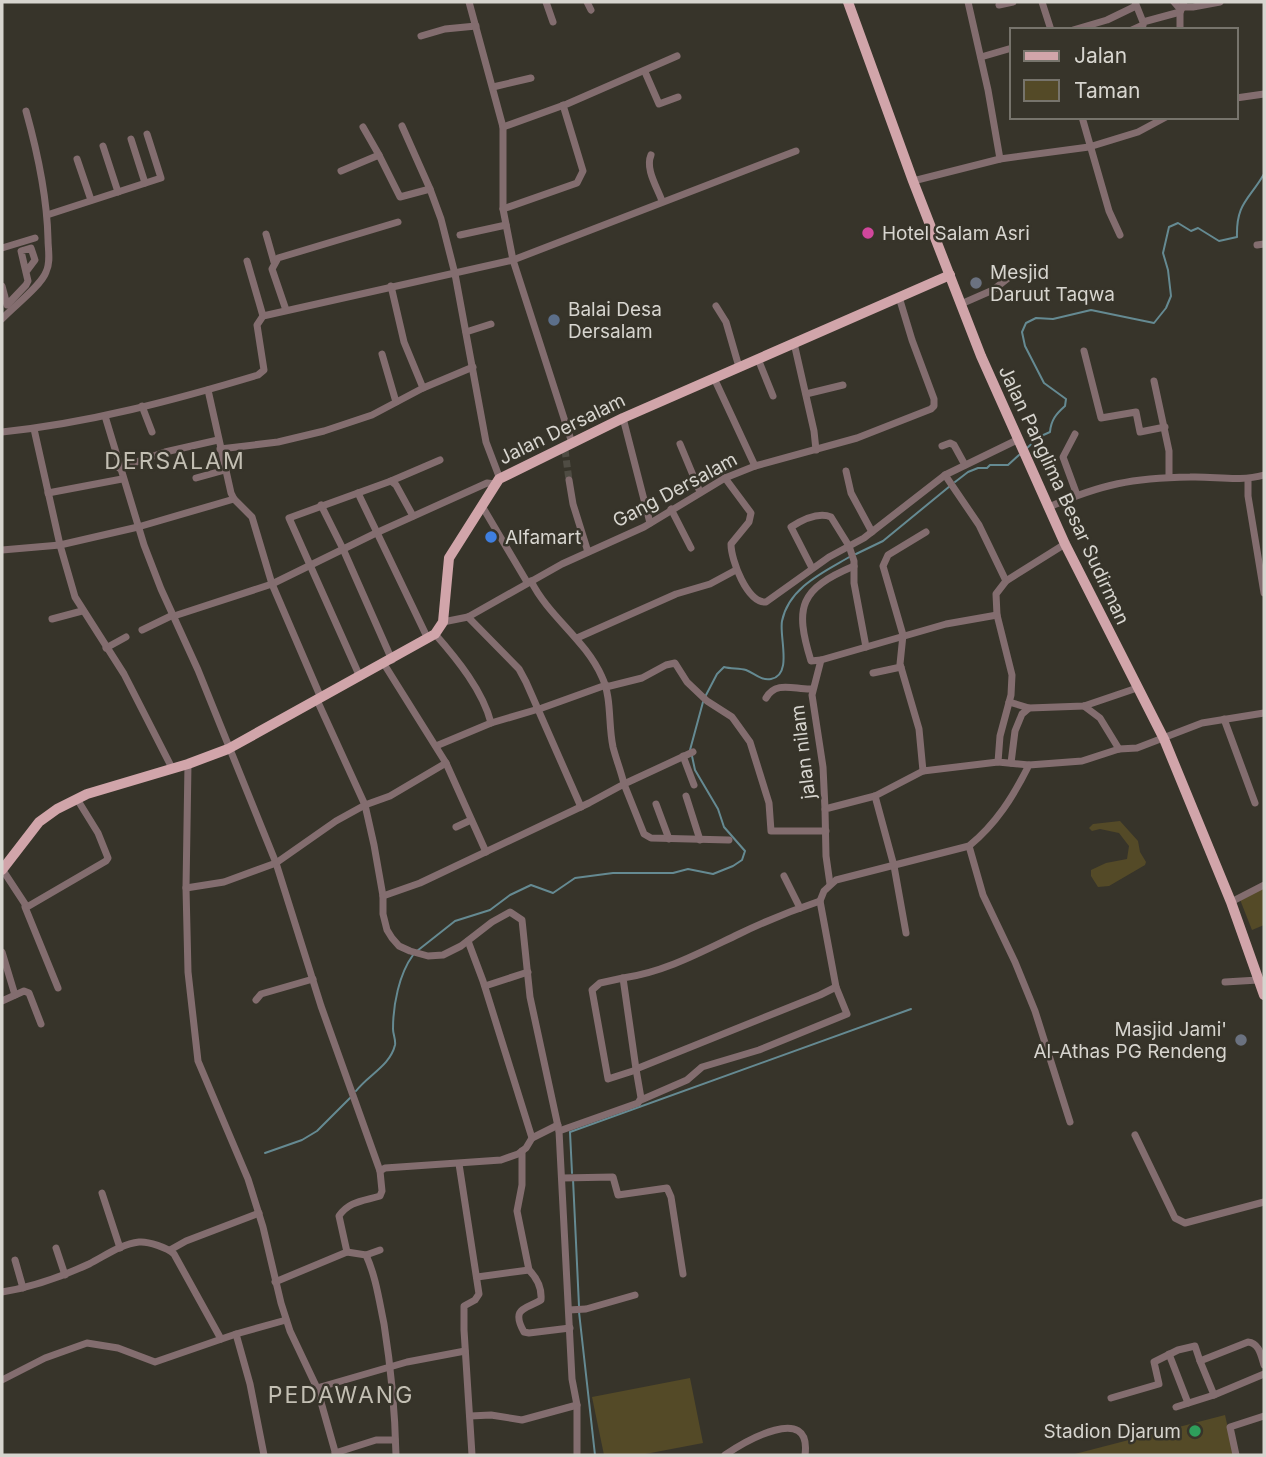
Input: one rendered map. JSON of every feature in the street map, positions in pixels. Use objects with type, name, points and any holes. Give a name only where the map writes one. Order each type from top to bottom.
[{"type":"main road","name":"Jalan Panglima Besar Sudirman","points":[[848,2],[913,181],[1017,442],[1065,544],[1164,739],[1231,902],[1264,995]]},
{"type":"main road","name":"Jalan Dersalam","points":[[2,869],[39,822],[57,809],[87,794],[188,764],[228,749],[431,637],[443,622],[450,558],[498,482],[624,418],[950,275]]},
{"type":"street","points":[[469,2],[503,127],[503,209],[513,260],[567,447]]},
{"type":"street","points":[[546,2],[553,22]]},
{"type":"street","points":[[968,2],[1000,159]]},
{"type":"street","points":[[999,5],[1013,2]]},
{"type":"street","points":[[1042,2],[1050,28]]},
{"type":"street","points":[[1174,2],[1182,8]]},
{"type":"street","points":[[1080,28],[1107,20],[1136,4],[1144,26],[1182,8],[1220,2]]},
{"type":"street","points":[[1180,28],[1182,8]]},
{"type":"street","points":[[421,36],[445,29],[476,26]]},
{"type":"street","points":[[981,57],[1010,49]]},
{"type":"street","points":[[503,127],[645,72],[677,56]]},
{"type":"street","points":[[645,72],[659,104],[678,97]]},
{"type":"street","points":[[493,86],[531,78]]},
{"type":"street","points":[[1238,98],[1264,94]]},
{"type":"street","points":[[503,209],[577,183],[582,177],[583,171],[563,105]]},
{"type":"street","points":[[2,319],[40,282],[47,272],[49,261],[41,163],[26,111]]},
{"type":"street","points":[[1082,119],[1109,211],[1120,235]]},
{"type":"street","points":[[1145,119],[1148,126]]},
{"type":"street","points":[[913,181],[1000,159],[1089,147],[1162,119]]},
{"type":"street","points":[[142,630],[173,616],[272,584],[413,516],[487,483],[498,482],[486,442],[455,274],[430,189],[402,126]]},
{"type":"street","points":[[363,127],[400,197],[430,189]]},
{"type":"street","points":[[47,215],[161,178],[147,134]]},
{"type":"street","points":[[131,139],[145,183]]},
{"type":"street","points":[[103,146],[118,191]]},
{"type":"street","points":[[262,316],[513,260],[796,151]]},
{"type":"street","points":[[341,171],[379,155]]},
{"type":"street","points":[[651,155],[649,166],[662,201]]},
{"type":"street","points":[[77,159],[91,200]]},
{"type":"street","points":[[274,262],[281,256],[398,222]]},
{"type":"street","points":[[460,235],[506,225]]},
{"type":"street","points":[[266,234],[274,262],[273,271],[286,310]]},
{"type":"street","points":[[2,248],[35,238]]},
{"type":"street","points":[[2,432],[104,416],[258,375],[264,370],[257,325],[262,316],[247,261]]},
{"type":"street","points":[[4,307],[26,285],[26,272]]},
{"type":"street","points":[[961,304],[993,290],[1012,275]]},
{"type":"street","points":[[2,286],[4,307]]},
{"type":"street","points":[[391,286],[404,342],[424,388]]},
{"type":"street","name":"Gang Dersalam","points":[[443,622],[468,617],[529,582],[650,523],[725,478],[755,466],[857,438],[931,409],[934,399],[899,297]]},
{"type":"street","points":[[716,306],[725,320],[739,367]]},
{"type":"street","points":[[466,332],[491,324]]},
{"type":"street","points":[[794,343],[816,450]]},
{"type":"street","points":[[1084,351],[1101,418],[1136,412],[1140,432],[1165,427]]},
{"type":"street","points":[[383,354],[396,401]]},
{"type":"street","points":[[758,359],[773,396]]},
{"type":"street","points":[[119,468],[165,452],[219,444],[278,442],[324,431],[372,415],[396,401],[473,367]]},
{"type":"street","points":[[715,378],[755,466]]},
{"type":"street","points":[[1154,381],[1169,451],[1169,477]]},
{"type":"street","points":[[806,394],[843,385]]},
{"type":"street","points":[[208,390],[234,499],[252,517],[272,584],[365,805],[387,930],[400,946],[410,951],[443,955],[510,912],[522,920],[530,997],[559,1128],[565,1177],[572,1379],[577,1405],[577,1455]]},
{"type":"street","points":[[142,406],[152,432]]},
{"type":"street","points":[[104,416],[138,527],[276,863],[380,1171],[380,1196],[356,1202],[344,1208],[339,1216],[347,1252]]},
{"type":"street","points":[[624,418],[650,523]]},
{"type":"street","points":[[34,429],[71,584],[82,611],[149,720],[172,768]]},
{"type":"street","points":[[1075,434],[1063,457],[1077,495]]},
{"type":"street","points":[[725,478],[751,513],[749,522],[731,544],[736,570],[755,599],[761,603],[776,597],[813,568],[850,549],[965,465],[1017,442]]},
{"type":"street","points":[[942,446],[950,443],[954,445],[965,465]]},
{"type":"street","points":[[680,444],[700,492]]},
{"type":"street","points":[[360,677],[289,518],[440,460]]},
{"type":"street","points":[[195,478],[225,470]]},
{"type":"street","points":[[846,471],[851,492],[872,532]]},
{"type":"street","points":[[1049,507],[1098,487],[1134,479],[1169,477],[1248,480],[1264,475]]},
{"type":"street","points":[[48,493],[122,479]]},
{"type":"street","points":[[948,479],[979,525],[1006,581]]},
{"type":"street","points":[[569,480],[575,512],[588,552]]},
{"type":"street","points":[[1248,480],[1248,496],[1263,571],[1264,593]]},
{"type":"street","points":[[391,481],[396,485],[413,516]]},
{"type":"street","points":[[358,493],[431,637],[448,649],[478,692],[491,723]]},
{"type":"street","points":[[2,550],[60,545],[138,527],[234,499]]},
{"type":"street","points":[[321,505],[343,549],[388,662],[446,763],[486,852]]},
{"type":"street","points":[[482,506],[529,582],[547,607],[577,638],[606,686],[614,748],[624,784],[644,834],[651,838],[729,840]]},
{"type":"street","points":[[671,509],[691,548]]},
{"type":"street","points":[[813,568],[792,531],[793,525],[816,516],[830,516],[850,549],[866,647]]},
{"type":"street","points":[[923,771],[919,729],[901,667],[903,635],[883,566],[888,555],[926,532]]},
{"type":"street","points":[[998,762],[1000,736],[1009,702],[1012,675],[997,615],[996,594],[1006,581],[1065,544]]},
{"type":"street","points":[[854,564],[821,583],[808,594],[803,604],[801,616],[811,662],[946,624],[997,615]]},
{"type":"street","points":[[577,638],[676,594],[710,584],[736,570]]},
{"type":"street","points":[[52,620],[82,611]]},
{"type":"street","points":[[468,617],[519,669],[581,807]]},
{"type":"street","points":[[106,648],[126,637]]},
{"type":"street","name":"jalan nilam","points":[[821,660],[819,674],[812,690],[823,767],[830,884]]},
{"type":"street","points":[[436,746],[491,723],[606,686],[642,678],[675,663],[687,682],[707,701],[732,718],[754,749],[769,803],[771,831],[826,831]]},
{"type":"street","points":[[873,673],[901,667]]},
{"type":"street","points":[[766,698],[779,686],[812,690]]},
{"type":"street","points":[[1009,702],[1029,708],[1084,706],[1137,688]]},
{"type":"street","points":[[1084,706],[1100,718],[1119,749]]},
{"type":"street","points":[[1011,763],[1015,731],[1022,714],[1029,708]]},
{"type":"street","points":[[825,810],[875,796],[923,771],[998,762],[1029,765],[1082,761],[1119,749],[1137,748],[1202,723],[1264,713]]},
{"type":"street","points":[[1224,719],[1255,803]]},
{"type":"street","points":[[383,896],[420,883],[692,752]]},
{"type":"street","points":[[683,756],[694,785]]},
{"type":"street","points":[[186,888],[224,881],[276,863],[336,821],[365,805],[390,796],[446,763]]},
{"type":"street","points":[[188,764],[188,972],[198,1061],[248,1179],[286,1320],[317,1388],[335,1454],[376,1440],[396,1440]]},
{"type":"street","points":[[836,987],[636,1070],[608,1079],[592,990],[600,983],[646,975],[693,958],[742,932],[820,901],[830,884],[836,880],[969,846],[1001,815],[1029,765]]},
{"type":"street","points":[[686,796],[700,840]]},
{"type":"street","points":[[875,796],[894,866],[906,933]]},
{"type":"street","points":[[25,907],[108,860],[98,833],[77,799]]},
{"type":"street","points":[[656,804],[669,839]]},
{"type":"street","points":[[456,827],[471,820]]},
{"type":"street","points":[[969,846],[983,895],[1035,1011],[1070,1122]]},
{"type":"street","points":[[2,869],[25,907],[58,988]]},
{"type":"street","points":[[784,876],[800,908]]},
{"type":"street","points":[[1231,902],[1264,886]]},
{"type":"street","points":[[380,1171],[385,1168],[427,1163],[459,1164],[501,1160],[522,1151],[533,1138],[641,1100],[687,1080],[702,1067],[759,1050],[847,1014],[836,987],[820,901]]},
{"type":"street","points":[[468,941],[533,1138]]},
{"type":"street","points":[[2,952],[15,995]]},
{"type":"street","points":[[485,986],[528,972]]},
{"type":"street","points":[[623,978],[641,1100]]},
{"type":"street","points":[[256,1000],[261,994],[313,979]]},
{"type":"street","points":[[1225,982],[1258,980]]},
{"type":"street","points":[[2,1001],[24,991],[29,993],[41,1024]]},
{"type":"street","points":[[1135,1135],[1179,1222],[1185,1223],[1264,1202]]},
{"type":"street","points":[[522,1151],[522,1185],[517,1211],[529,1270],[542,1293],[541,1301],[521,1310],[520,1321],[524,1332],[529,1333],[570,1328]]},
{"type":"street","points":[[459,1164],[480,1294],[464,1306],[472,1455]]},
{"type":"street","points":[[565,1177],[613,1177],[618,1195],[667,1188],[684,1274]]},
{"type":"street","points":[[102,1193],[120,1248]]},
{"type":"street","points":[[170,1250],[186,1241],[259,1213]]},
{"type":"street","points":[[2,1292],[65,1275],[120,1248],[147,1242],[170,1250],[221,1339]]},
{"type":"street","points":[[56,1248],[65,1275]]},
{"type":"street","points":[[275,1282],[347,1252],[366,1255],[380,1250]]},
{"type":"street","points":[[366,1255],[378,1291],[391,1367],[396,1455]]},
{"type":"street","points":[[15,1260],[23,1288]]},
{"type":"street","points":[[477,1277],[529,1270]]},
{"type":"street","points":[[571,1310],[583,1310],[635,1295]]},
{"type":"street","points":[[2,1380],[45,1358],[87,1343],[118,1348],[155,1362],[286,1320]]},
{"type":"street","points":[[236,1334],[250,1384],[264,1455]]},
{"type":"street","points":[[1200,1361],[1248,1342],[1258,1346],[1264,1365]]},
{"type":"street","points":[[1111,1398],[1159,1384],[1154,1363],[1191,1345],[1195,1346],[1214,1395]]},
{"type":"street","points":[[317,1388],[391,1367],[465,1351]]},
{"type":"street","points":[[1169,1354],[1188,1404]]},
{"type":"street","points":[[1176,1407],[1214,1395],[1264,1374]]},
{"type":"street","points":[[470,1416],[491,1415],[522,1420],[577,1405]]},
{"type":"street","points":[[1236,1455],[1230,1427],[1264,1416]]},
{"type":"street","points":[[725,1455],[772,1430],[789,1428],[796,1430],[803,1439],[806,1445],[805,1455]]},
{"type":"green space","points":[[1120,821],[1138,841],[1145,865],[1109,886],[1098,887],[1091,876],[1091,870],[1106,863],[1127,859],[1129,846],[1119,833],[1100,829],[1092,831],[1089,828],[1093,824]]},
{"type":"green space","points":[[1264,885],[1264,925],[1252,930],[1239,897]]},
{"type":"green space","points":[[690,1378],[703,1443],[640,1455],[604,1455],[592,1397]]},
{"type":"green space","name":"Stadion Djarum","points":[[1225,1415],[1234,1455],[1071,1455]]},
{"type":"waterway","points":[[1026,449],[1039,437],[1050,432],[1053,421],[1065,406],[1066,399],[1044,383],[1025,346],[1022,332],[1026,323],[1036,318],[1053,319],[1091,310],[1154,323],[1166,308],[1171,296],[1163,253],[1169,227],[1178,223],[1191,231],[1198,228],[1219,241],[1237,237],[1241,209],[1264,174]]},
{"type":"waterway","points":[[955,482],[978,468],[1008,465],[1019,455]]},
{"type":"waterway","points":[[856,554],[883,541],[950,486]]},
{"type":"waterway","points":[[705,697],[717,674],[724,667],[746,670],[764,679],[778,676],[782,670],[784,654],[782,621],[792,599],[809,582],[851,556]]},
{"type":"waterway","points":[[690,750],[703,702]]},
{"type":"waterway","points":[[417,951],[455,921],[490,910],[510,895],[531,885],[553,893],[575,878],[613,873],[673,873],[688,869],[713,874],[742,860],[745,851],[724,827],[718,809],[695,770],[692,756]]},
{"type":"waterway","points":[[356,1091],[384,1065],[392,1052],[395,1043],[393,1029],[396,1000],[404,971],[413,955]]},
{"type":"waterway","points":[[572,1173],[570,1132],[911,1009]]},
{"type":"waterway","points":[[265,1153],[302,1140],[317,1131],[350,1098]]},
{"type":"waterway","points":[[573,1179],[579,1306]]},
{"type":"waterway","points":[[579,1312],[595,1455]]},
{"type":"tunnel","points":[[565,450],[569,480]]},
{"type":"place","name":"Hotel Salam Asri","points":[[868,233]]},
{"type":"place","name":"Mesjid Daruut Taqwa","points":[[976,283]]},
{"type":"place","name":"Balai Desa Dersalam","points":[[554,320]]},
{"type":"place","name":"Alfamart","points":[[491,537]]},
{"type":"place","name":"Masjid Jami' Al-Athas PG Rendeng","points":[[1241,1040]]},
{"type":"place","name":"Stadion Djarum","points":[[1195,1431]]},
{"type":"district","name":"DERSALAM","points":[[175,461]]},
{"type":"district","name":"PEDAWANG","points":[[341,1395]]}]
